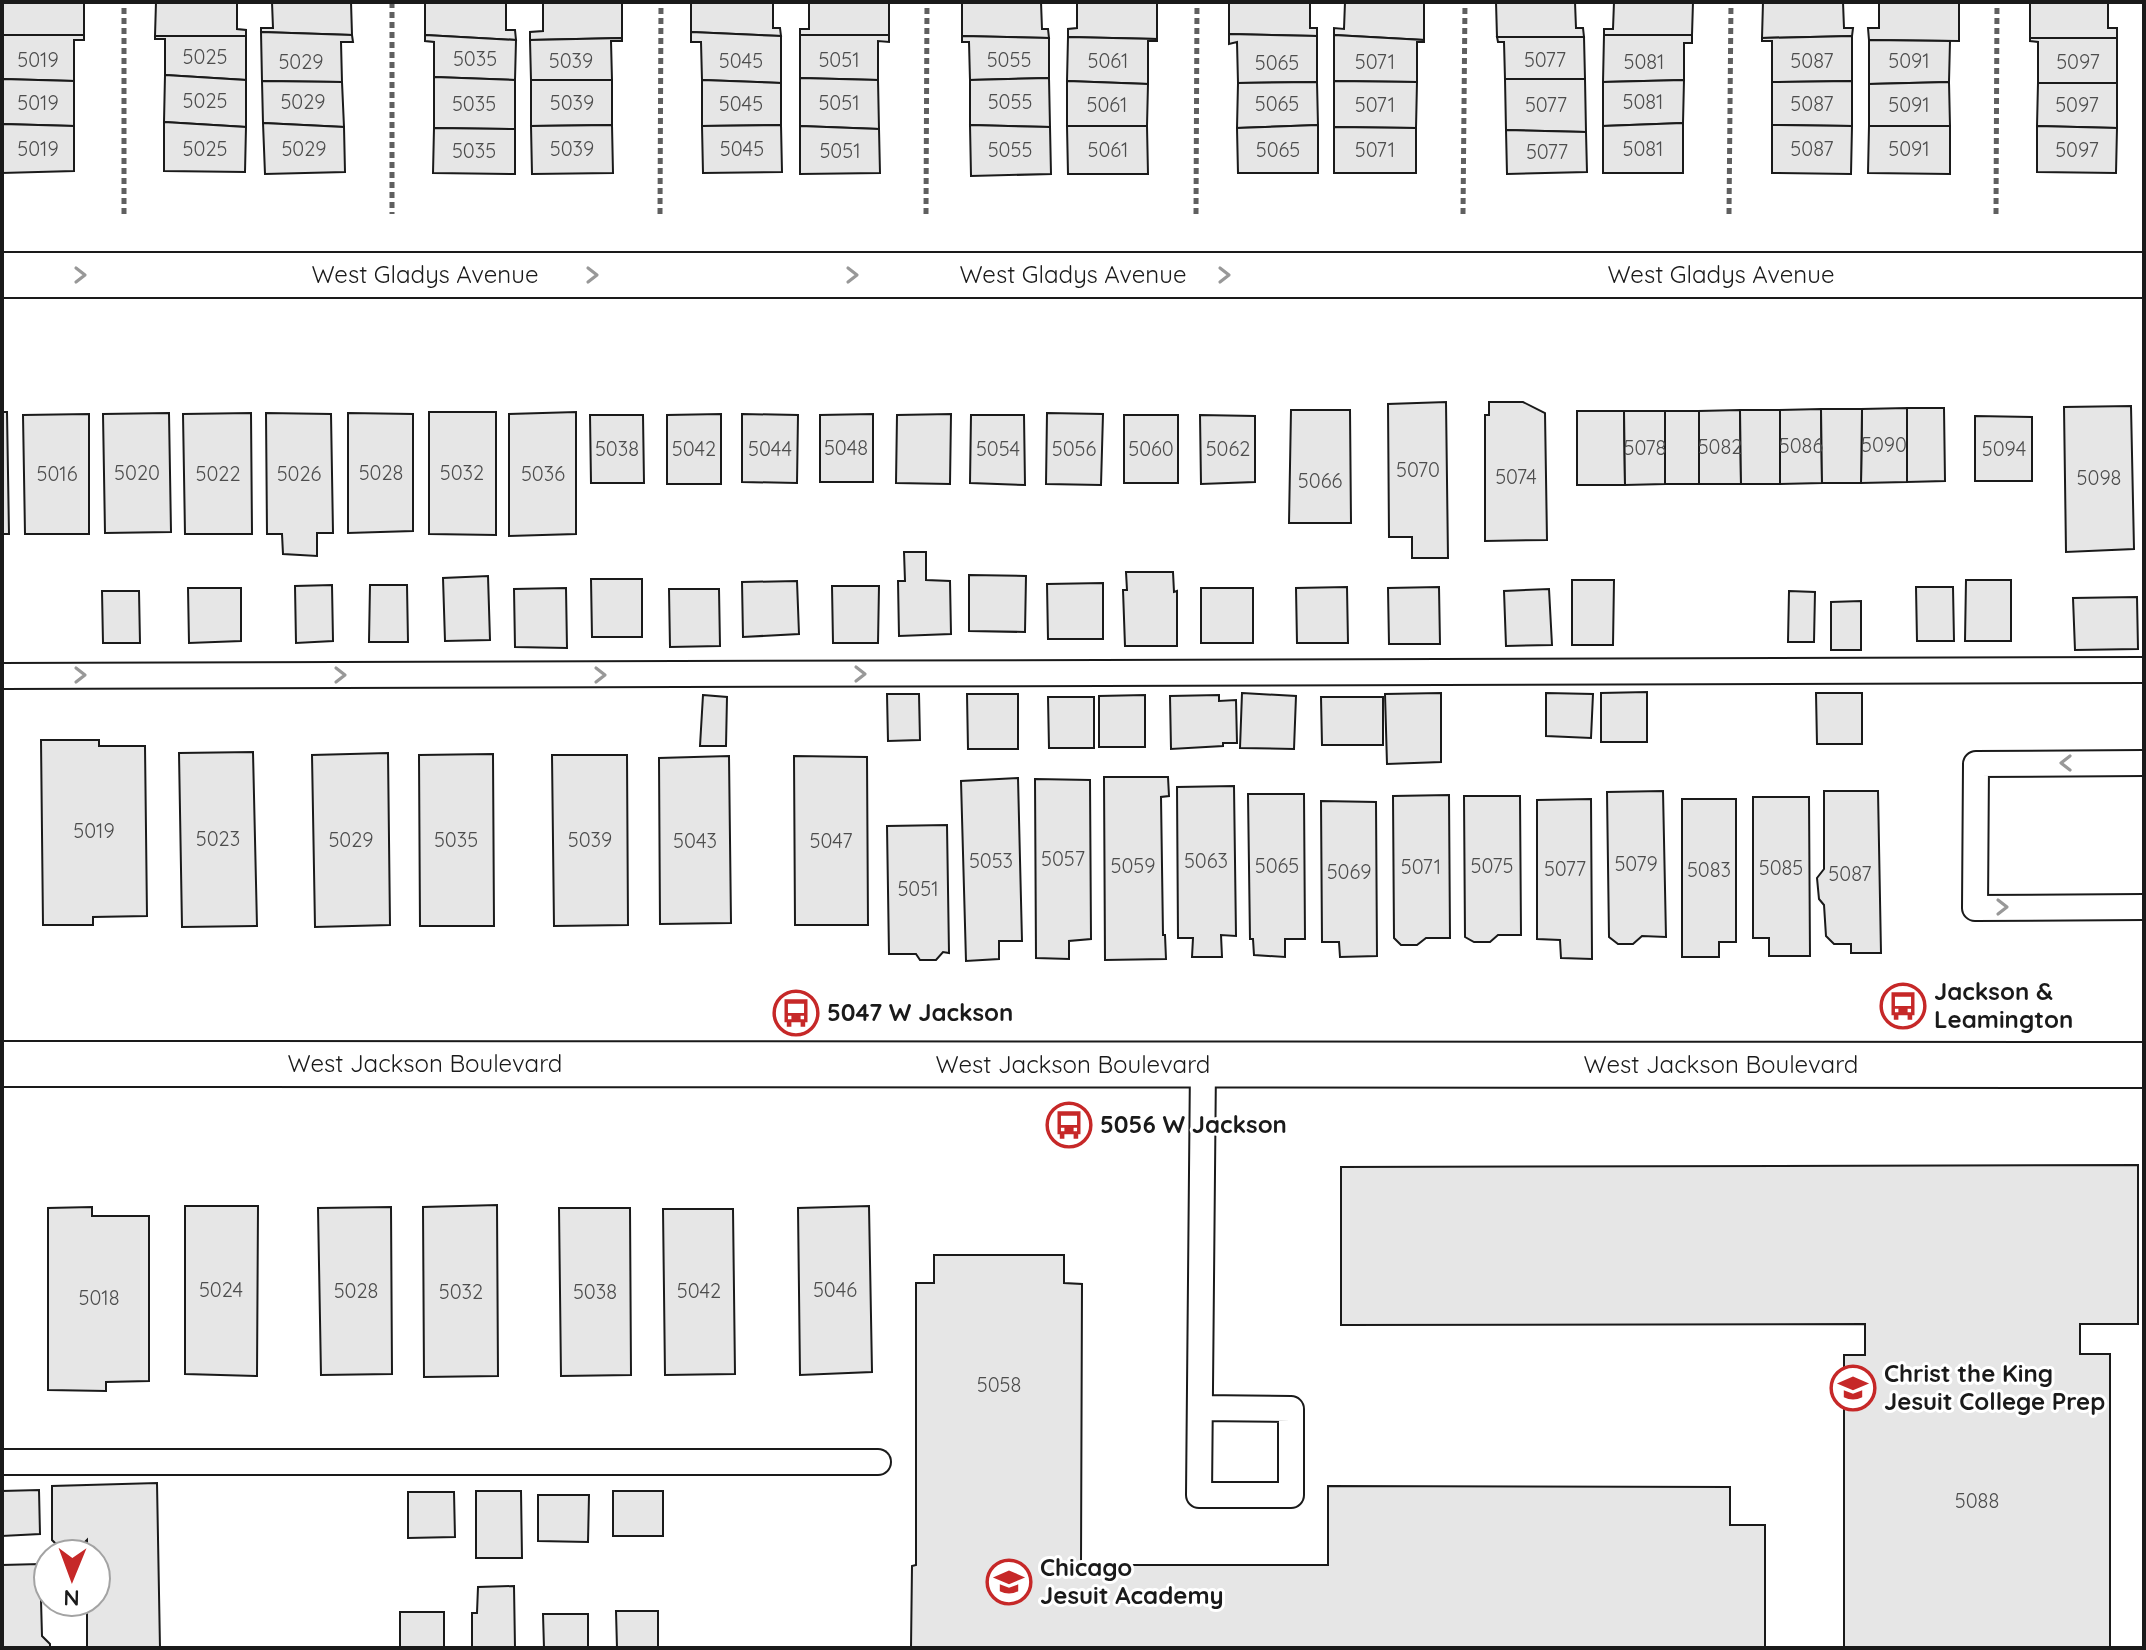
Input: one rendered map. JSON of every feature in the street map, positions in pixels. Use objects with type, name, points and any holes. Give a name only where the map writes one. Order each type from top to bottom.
[{"type":"street","name":"West Gladys Avenue","points":[[2,275],[2144,275]]},
{"type":"street","name":"West Jackson Boulevard","points":[[2,1064],[2144,1065]]},
{"type":"lane","points":[[2,676],[2144,670]]},
{"type":"lane","points":[[2144,763],[1976,764],[1975,908],[2144,907]]},
{"type":"lane","points":[[1200,1408],[1291,1409],[1291,1495],[1199,1495],[1203,1065]]},
{"type":"lane","points":[[2,1462],[878,1462]]},
{"type":"path","points":[[124,2],[124,214]]},
{"type":"path","points":[[392,2],[392,214]]},
{"type":"path","points":[[660,214],[661,2]]},
{"type":"path","points":[[926,214],[927,2]]},
{"type":"path","points":[[1196,214],[1197,2]]},
{"type":"path","points":[[1463,214],[1465,2]]},
{"type":"path","points":[[1729,214],[1731,2]]},
{"type":"path","points":[[1996,214],[1997,2]]},
{"type":"building","points":[[3,2],[84,2],[84,35],[2,35]]},
{"type":"building","points":[[156,2],[237,2],[237,29],[246,30],[246,36],[155,36]]},
{"type":"building","points":[[272,2],[351,2],[352,35],[261,32],[261,28],[273,28]]},
{"type":"building","points":[[425,2],[506,2],[506,30],[515,30],[516,40],[425,35]]},
{"type":"building","points":[[543,2],[622,2],[622,38],[530,40],[530,32],[543,31]]},
{"type":"building","points":[[691,2],[773,2],[773,28],[780,28],[781,36],[691,32]]},
{"type":"building","points":[[809,2],[889,2],[889,35],[800,35],[800,29],[809,29]]},
{"type":"building","points":[[962,2],[1041,2],[1042,29],[1048,29],[1049,38],[962,36]]},
{"type":"building","points":[[1077,2],[1157,2],[1157,39],[1068,37],[1068,29],[1077,28]]},
{"type":"building","points":[[1229,2],[1310,2],[1310,28],[1317,28],[1317,36],[1229,34]]},
{"type":"building","points":[[1345,2],[1424,2],[1424,40],[1334,35],[1334,28],[1344,29]]},
{"type":"building","points":[[1496,2],[1575,2],[1576,28],[1583,28],[1584,37],[1497,37]]},
{"type":"building","points":[[1614,2],[1693,2],[1692,35],[1604,35],[1604,29],[1613,29]]},
{"type":"building","points":[[1763,2],[1843,2],[1844,28],[1853,28],[1852,36],[1762,38]]},
{"type":"building","points":[[1879,2],[1959,2],[1959,41],[1869,40],[1868,28],[1879,28]]},
{"type":"building","points":[[2030,2],[2108,2],[2108,28],[2117,28],[2117,38],[2030,38]]},
{"type":"building","points":[[261,32],[352,35],[353,42],[341,42],[342,82],[262,81]]},
{"type":"building","points":[[691,32],[781,36],[781,83],[702,80],[701,42],[691,42]]},
{"type":"building","points":[[1229,34],[1317,36],[1317,82],[1238,83],[1237,42],[1229,44]]},
{"type":"building","points":[[2,35],[84,35],[84,40],[74,40],[74,81],[2,79]]},
{"type":"building","points":[[425,35],[516,40],[515,80],[434,77],[434,42],[425,41]]},
{"type":"building","points":[[800,35],[889,35],[889,42],[878,41],[878,80],[800,78]]},
{"type":"building","points":[[1334,35],[1424,40],[1417,42],[1417,82],[1334,81]]},
{"type":"building","points":[[1604,35],[1692,35],[1692,43],[1684,43],[1684,80],[1603,82]]},
{"type":"building","points":[[155,36],[246,36],[246,80],[165,75],[165,39],[155,39]]},
{"type":"building","points":[[962,36],[1049,38],[1049,78],[970,80],[969,42],[962,42]]},
{"type":"building","points":[[1852,36],[1852,81],[1772,82],[1772,41],[1762,41],[1762,38]]},
{"type":"building","points":[[1068,37],[1157,39],[1148,41],[1148,84],[1067,81]]},
{"type":"building","points":[[1497,37],[1584,37],[1585,79],[1505,79],[1504,42],[1498,42]]},
{"type":"building","points":[[622,38],[622,41],[611,41],[612,80],[531,80],[530,40]]},
{"type":"building","points":[[2030,38],[2117,38],[2117,83],[2038,83],[2038,42],[2030,41]]},
{"type":"building","points":[[1869,40],[1950,41],[1949,82],[1869,84]]},
{"type":"building","points":[[165,75],[246,80],[246,127],[164,122]]},
{"type":"building","points":[[434,77],[515,80],[515,129],[434,128]]},
{"type":"building","points":[[800,78],[878,80],[879,129],[800,126]]},
{"type":"building","points":[[1049,78],[1050,127],[970,125],[970,80]]},
{"type":"building","points":[[2,79],[74,81],[74,126],[2,124]]},
{"type":"building","points":[[1505,79],[1585,79],[1586,132],[1506,130]]},
{"type":"building","points":[[531,80],[612,80],[612,125],[531,126]]},
{"type":"building","points":[[702,80],[781,83],[781,125],[702,126]]},
{"type":"building","points":[[1684,80],[1683,123],[1603,126],[1603,82]]},
{"type":"building","points":[[262,81],[342,82],[344,127],[263,123]]},
{"type":"building","points":[[1067,81],[1148,84],[1147,126],[1067,126]]},
{"type":"building","points":[[1334,81],[1417,82],[1416,128],[1334,127]]},
{"type":"building","points":[[1852,81],[1852,126],[1772,125],[1772,82]]},
{"type":"building","points":[[1317,82],[1318,125],[1237,128],[1238,83]]},
{"type":"building","points":[[1949,82],[1950,126],[1869,126],[1869,84]]},
{"type":"building","points":[[2038,83],[2117,83],[2117,128],[2037,126]]},
{"type":"building","points":[[164,122],[246,127],[245,172],[164,171]]},
{"type":"building","points":[[263,123],[344,127],[345,172],[265,174]]},
{"type":"building","points":[[1683,123],[1683,173],[1603,173],[1603,126]]},
{"type":"building","points":[[2,124],[74,126],[74,171],[2,173]]},
{"type":"building","points":[[612,125],[613,173],[532,174],[531,126]]},
{"type":"building","points":[[781,125],[782,172],[703,173],[702,126]]},
{"type":"building","points":[[970,125],[1050,127],[1051,174],[971,176]]},
{"type":"building","points":[[1318,125],[1318,173],[1238,173],[1237,128]]},
{"type":"building","points":[[1772,125],[1852,126],[1851,174],[1772,173]]},
{"type":"building","points":[[800,126],[879,129],[880,173],[800,174]]},
{"type":"building","points":[[1067,126],[1147,126],[1148,174],[1068,174]]},
{"type":"building","points":[[1869,126],[1950,126],[1950,174],[1868,173]]},
{"type":"building","points":[[2037,126],[2117,128],[2116,173],[2037,172]]},
{"type":"building","points":[[1334,127],[1416,128],[1416,173],[1334,173]]},
{"type":"building","points":[[434,128],[515,129],[515,174],[433,173]]},
{"type":"building","points":[[1506,130],[1586,132],[1587,172],[1507,174]]},
{"type":"building","points":[[1446,402],[1448,558],[1412,558],[1412,537],[1389,537],[1388,404]]},
{"type":"building","points":[[1489,402],[1523,402],[1545,413],[1547,540],[1485,541],[1485,415],[1489,415]]},
{"type":"building","points":[[2131,406],[2134,549],[2066,552],[2064,407]]},
{"type":"building","points":[[1907,408],[1907,482],[1861,483],[1862,409]]},
{"type":"building","points":[[1907,408],[1944,408],[1945,481],[1907,482]]},
{"type":"building","points":[[1821,409],[1822,483],[1780,484],[1780,410]]},
{"type":"building","points":[[1821,409],[1862,409],[1861,483],[1822,483]]},
{"type":"building","points":[[1291,410],[1350,410],[1351,523],[1289,523]]},
{"type":"building","points":[[1740,410],[1741,484],[1699,484],[1699,411]]},
{"type":"building","points":[[1740,410],[1780,410],[1780,484],[1741,484]]},
{"type":"building","points":[[1577,411],[1624,411],[1625,485],[1577,485]]},
{"type":"building","points":[[1624,411],[1665,411],[1665,484],[1625,485]]},
{"type":"building","points":[[1665,411],[1699,411],[1699,484],[1665,484]]},
{"type":"building","points":[[2,412],[7,412],[9,534],[2,534]]},
{"type":"building","points":[[429,412],[496,412],[496,535],[429,534]]},
{"type":"building","points":[[576,412],[576,534],[509,536],[509,414]]},
{"type":"building","points":[[169,413],[171,532],[105,533],[103,414]]},
{"type":"building","points":[[251,413],[252,534],[185,534],[183,414]]},
{"type":"building","points":[[266,413],[331,414],[333,533],[317,533],[317,556],[283,554],[282,534],[267,534]]},
{"type":"building","points":[[348,413],[413,414],[413,531],[348,533]]},
{"type":"building","points":[[1047,413],[1103,414],[1101,485],[1046,484]]},
{"type":"building","points":[[89,414],[89,534],[25,534],[23,415]]},
{"type":"building","points":[[721,414],[721,484],[667,484],[667,415]]},
{"type":"building","points":[[742,414],[798,415],[797,483],[742,482]]},
{"type":"building","points":[[873,414],[873,482],[820,482],[820,415]]},
{"type":"building","points":[[951,414],[950,484],[896,483],[897,415]]},
{"type":"building","points":[[590,415],[643,415],[644,483],[591,483]]},
{"type":"building","points":[[971,415],[1024,415],[1025,485],[970,483]]},
{"type":"building","points":[[1124,415],[1178,415],[1178,483],[1124,483]]},
{"type":"building","points":[[1200,415],[1255,416],[1255,482],[1201,484]]},
{"type":"building","points":[[1975,416],[2032,417],[2032,481],[1975,481]]},
{"type":"building","points":[[904,552],[926,552],[926,580],[950,581],[951,634],[899,636],[898,581],[905,581]]},
{"type":"building","points":[[1126,572],[1173,572],[1174,592],[1177,591],[1177,646],[1125,646],[1123,590],[1127,590]]},
{"type":"building","points":[[969,575],[1026,576],[1025,632],[969,631]]},
{"type":"building","points":[[488,576],[490,640],[445,641],[443,578]]},
{"type":"building","points":[[591,579],[642,579],[642,637],[592,637]]},
{"type":"building","points":[[1572,580],[1614,580],[1613,645],[1572,645]]},
{"type":"building","points":[[1966,580],[2011,580],[2011,641],[1965,641]]},
{"type":"building","points":[[797,581],[799,634],[743,637],[742,582]]},
{"type":"building","points":[[1103,583],[1103,639],[1048,639],[1047,584]]},
{"type":"building","points":[[332,585],[333,641],[296,643],[295,586]]},
{"type":"building","points":[[370,585],[407,585],[408,642],[369,642]]},
{"type":"building","points":[[832,586],[879,586],[878,643],[833,643]]},
{"type":"building","points":[[1347,587],[1348,643],[1297,643],[1296,588]]},
{"type":"building","points":[[1439,587],[1440,644],[1389,644],[1388,588]]},
{"type":"building","points":[[1916,587],[1953,587],[1954,641],[1917,641]]},
{"type":"building","points":[[188,588],[241,588],[241,641],[189,643]]},
{"type":"building","points":[[566,588],[567,648],[515,647],[514,589]]},
{"type":"building","points":[[1201,588],[1253,588],[1253,643],[1201,643]]},
{"type":"building","points":[[669,589],[719,589],[720,646],[670,647]]},
{"type":"building","points":[[1549,589],[1552,645],[1506,646],[1504,591]]},
{"type":"building","points":[[102,591],[139,591],[140,643],[103,643]]},
{"type":"building","points":[[1789,591],[1815,592],[1814,642],[1788,642]]},
{"type":"building","points":[[2137,597],[2138,649],[2075,650],[2073,598]]},
{"type":"building","points":[[1861,601],[1861,650],[1831,650],[1831,602]]},
{"type":"building","points":[[1647,692],[1647,742],[1601,742],[1601,693]]},
{"type":"building","points":[[1242,693],[1296,696],[1294,749],[1240,748]]},
{"type":"building","points":[[1441,693],[1441,762],[1387,764],[1385,694]]},
{"type":"building","points":[[1546,693],[1593,694],[1591,738],[1546,736]]},
{"type":"building","points":[[1816,693],[1862,693],[1862,744],[1817,744]]},
{"type":"building","points":[[887,694],[919,694],[920,740],[888,741]]},
{"type":"building","points":[[967,694],[1018,694],[1018,749],[968,749]]},
{"type":"building","points":[[703,695],[727,697],[726,746],[700,746]]},
{"type":"building","points":[[1145,695],[1145,747],[1099,747],[1099,696]]},
{"type":"building","points":[[1219,695],[1219,701],[1236,700],[1237,743],[1171,749],[1170,696]]},
{"type":"building","points":[[1048,697],[1094,697],[1094,748],[1049,748]]},
{"type":"building","points":[[1321,697],[1383,697],[1383,745],[1322,745]]},
{"type":"building","points":[[41,740],[99,740],[99,746],[145,746],[147,916],[93,917],[93,925],[43,925]]},
{"type":"building","points":[[253,752],[257,926],[182,927],[179,753]]},
{"type":"building","points":[[388,753],[390,925],[315,927],[312,755]]},
{"type":"building","points":[[493,754],[494,926],[420,926],[419,755]]},
{"type":"building","points":[[552,755],[627,755],[628,925],[554,926]]},
{"type":"building","points":[[729,756],[731,923],[660,924],[659,758]]},
{"type":"building","points":[[794,756],[867,757],[868,925],[795,925]]},
{"type":"building","points":[[1104,777],[1168,777],[1169,796],[1161,797],[1166,959],[1105,960]]},
{"type":"building","points":[[1018,778],[1022,941],[999,941],[999,959],[966,961],[961,781]]},
{"type":"building","points":[[1035,779],[1090,780],[1091,939],[1069,941],[1069,959],[1036,958]]},
{"type":"building","points":[[1234,786],[1236,936],[1221,935],[1222,957],[1192,957],[1193,938],[1178,938],[1177,787]]},
{"type":"building","points":[[1663,791],[1666,937],[1642,936],[1633,944],[1618,944],[1609,937],[1607,792]]},
{"type":"building","points":[[1824,791],[1878,791],[1881,953],[1851,953],[1851,944],[1834,944],[1826,936],[1824,905],[1819,899],[1817,878],[1824,869]]},
{"type":"building","points":[[1248,794],[1304,794],[1305,939],[1285,939],[1285,957],[1254,955],[1253,939],[1250,939]]},
{"type":"building","points":[[1449,795],[1450,938],[1426,938],[1417,945],[1401,945],[1394,938],[1393,796]]},
{"type":"building","points":[[1464,796],[1520,796],[1521,935],[1498,935],[1490,942],[1474,942],[1465,937]]},
{"type":"building","points":[[1753,797],[1809,797],[1810,956],[1769,956],[1769,938],[1753,938]]},
{"type":"building","points":[[1591,799],[1592,959],[1561,958],[1560,940],[1537,939],[1537,800]]},
{"type":"building","points":[[1682,799],[1736,799],[1736,942],[1719,942],[1719,957],[1682,957]]},
{"type":"building","points":[[1321,801],[1376,802],[1377,956],[1340,957],[1339,942],[1322,942]]},
{"type":"building","points":[[947,825],[949,953],[943,952],[936,960],[920,960],[916,954],[889,954],[887,826]]},
{"type":"building","points":[[2138,1165],[2138,1324],[2080,1324],[2080,1354],[2110,1354],[2110,1648],[1844,1648],[1844,1355],[1865,1355],[1865,1324],[1341,1325],[1341,1167]]},
{"type":"building","points":[[497,1205],[498,1376],[424,1377],[423,1207]]},
{"type":"building","points":[[185,1206],[258,1206],[257,1376],[185,1374]]},
{"type":"building","points":[[869,1206],[872,1372],[800,1375],[798,1208]]},
{"type":"building","points":[[92,1207],[92,1216],[149,1216],[149,1381],[106,1382],[106,1391],[48,1390],[48,1208]]},
{"type":"building","points":[[391,1207],[392,1374],[321,1375],[318,1208]]},
{"type":"building","points":[[559,1208],[630,1208],[631,1375],[561,1376]]},
{"type":"building","points":[[663,1209],[733,1209],[735,1374],[665,1375]]},
{"type":"building","points":[[934,1255],[1064,1255],[1064,1283],[1082,1284],[1081,1565],[1328,1565],[1328,1486],[1730,1487],[1730,1525],[1765,1525],[1765,1648],[911,1648],[912,1566],[916,1565],[916,1283],[934,1283]]},
{"type":"building","points":[[157,1483],[160,1648],[87,1648],[87,1618],[112,1618],[112,1538],[52,1538],[52,1486]]},
{"type":"building","points":[[39,1490],[40,1534],[2,1536],[2,1491]]},
{"type":"building","points":[[476,1491],[521,1491],[522,1558],[476,1558]]},
{"type":"building","points":[[613,1491],[663,1491],[663,1536],[613,1536]]},
{"type":"building","points":[[408,1492],[454,1492],[455,1537],[408,1538]]},
{"type":"building","points":[[538,1495],[589,1495],[588,1542],[538,1541]]},
{"type":"building","points":[[32,1564],[32,1618],[42,1618],[42,1636],[50,1648],[2,1648],[2,1565]]},
{"type":"building","points":[[514,1586],[515,1648],[472,1648],[472,1613],[477,1613],[478,1587]]},
{"type":"building","points":[[616,1611],[658,1611],[658,1648],[617,1648]]},
{"type":"building","points":[[400,1612],[444,1612],[444,1648],[400,1648]]},
{"type":"building","points":[[543,1614],[588,1614],[588,1648],[544,1648]]},
{"type":"place","name":"Jackson & Leamington","points":[[1903,1006]]},
{"type":"place","name":"5047 W Jackson","points":[[796,1013]]},
{"type":"place","name":"5056 W Jackson","points":[[1069,1125]]},
{"type":"place","name":"Christ the King Jesuit College Prep","points":[[1853,1388]]},
{"type":"place","name":"Chicago Jesuit Academy","points":[[1009,1582]]}]
